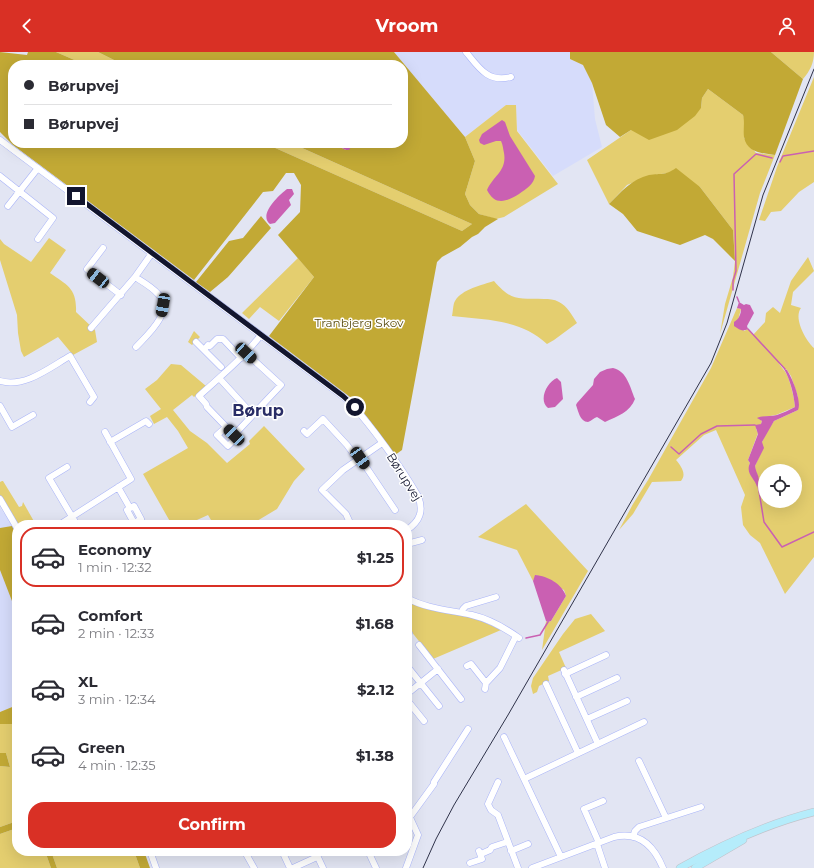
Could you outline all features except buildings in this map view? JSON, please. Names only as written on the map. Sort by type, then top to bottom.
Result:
[{"type":"main road","points":[[680,868],[731,841],[776,824],[814,812]]},
{"type":"main road","points":[[695,868],[734,845],[776,824]]},
{"type":"street","points":[[466,52],[476,64],[495,79],[511,77]]},
{"type":"street","name":"Børupvej","points":[[11,148],[349,401],[360,413],[415,491],[421,503],[422,512],[412,526]]},
{"type":"street","points":[[8,206],[38,168]]},
{"type":"street","points":[[0,176],[53,218],[38,238]]},
{"type":"street","points":[[103,248],[87,269],[121,295]]},
{"type":"street","points":[[91,328],[121,295],[152,253]]},
{"type":"street","points":[[135,277],[158,294],[163,305],[162,315],[156,325],[136,347]]},
{"type":"street","points":[[234,435],[199,396],[220,379],[246,353],[261,335]]},
{"type":"street","points":[[204,350],[208,345],[210,346],[217,339],[223,339],[241,358]]},
{"type":"street","points":[[196,342],[221,367]]},
{"type":"street","points":[[226,427],[217,435],[228,446],[232,442],[234,435],[251,418],[252,414],[282,385],[246,353]]},
{"type":"street","points":[[0,381],[9,383],[22,381],[70,356],[94,397],[90,402]]},
{"type":"street","points":[[220,379],[252,414]]},
{"type":"street","points":[[0,406],[12,426],[33,415]]},
{"type":"street","name":"Børupvej","points":[[304,431],[307,434],[323,419],[359,459],[395,510]]},
{"type":"street","points":[[110,442],[146,421],[149,424]]},
{"type":"street","points":[[66,520],[131,479],[105,432]]},
{"type":"street","name":"Børupvej","points":[[349,520],[346,514],[322,490],[343,470],[382,443]]},
{"type":"street","points":[[67,467],[49,478],[74,520]]},
{"type":"street","points":[[118,487],[130,508]]},
{"type":"street","points":[[0,500],[12,520]]},
{"type":"street","points":[[412,543],[422,540]]},
{"type":"street","points":[[462,613],[466,606],[496,596]]},
{"type":"street","points":[[412,600],[429,607],[485,619],[517,637],[500,668],[485,686],[471,664],[467,666]]},
{"type":"street","points":[[419,645],[461,699]]},
{"type":"street","points":[[598,744],[565,672],[606,655]]},
{"type":"street","points":[[412,690],[438,669]]},
{"type":"street","points":[[412,673],[439,706]]},
{"type":"street","points":[[576,697],[618,678]]},
{"type":"street","points":[[546,684],[578,753]]},
{"type":"street","points":[[586,719],[627,701]]},
{"type":"street","points":[[412,706],[424,721]]},
{"type":"street","points":[[524,779],[644,722]]},
{"type":"street","points":[[412,809],[434,784],[468,729]]},
{"type":"street","points":[[504,737],[561,857]]},
{"type":"street","points":[[639,761],[666,818]]},
{"type":"street","points":[[498,782],[498,790],[488,804],[491,810],[498,816],[518,868]]},
{"type":"street","points":[[603,801],[584,809],[598,843],[605,868]]},
{"type":"street","points":[[633,837],[636,829],[701,807]]},
{"type":"street","points":[[412,822],[418,835],[412,852]]},
{"type":"street","points":[[532,868],[620,836],[633,837],[647,843],[663,868]]},
{"type":"street","points":[[470,863],[482,859],[480,853],[507,842]]},
{"type":"street","points":[[511,850],[528,844]]},
{"type":"street","points":[[152,856],[156,868]]},
{"type":"street","points":[[247,856],[254,868]]},
{"type":"street","points":[[285,856],[291,868],[312,856]]},
{"type":"street","points":[[317,856],[323,868]]},
{"type":"street","points":[[370,856],[376,868]]},
{"type":"street","points":[[406,868],[410,856]]},
{"type":"street","points":[[660,862],[667,868]]},
{"type":"shaded area","points":[[56,52],[98,52],[114,60],[74,60]]},
{"type":"shaded area","points":[[394,52],[570,52],[570,59],[583,65],[592,83],[595,119],[602,147],[553,176],[517,130],[516,105],[506,105],[465,137],[408,69],[408,60],[401,60]]},
{"type":"shaded area","points":[[771,52],[814,52],[811,67],[803,79]]},
{"type":"shaded area","points":[[814,77],[814,182],[799,192],[781,211],[771,212],[765,221],[759,220],[777,167]]},
{"type":"shaded area","points":[[708,89],[743,115],[745,121],[744,138],[756,153],[775,155],[760,193],[720,334],[725,304],[733,277],[735,261],[733,230],[700,187],[668,173],[648,176],[627,185],[609,204],[587,160],[631,130],[701,108],[702,98]]},
{"type":"shaded area","points":[[506,105],[516,105],[517,131],[558,184],[504,217],[496,219],[479,214],[470,205],[465,194],[475,161],[465,137]]},
{"type":"shaded area","points":[[502,120],[505,122],[510,136],[535,176],[531,184],[519,194],[510,199],[501,201],[490,195],[487,190],[504,164],[502,142],[496,141],[484,145],[480,143],[479,140],[482,134]]},
{"type":"shaded area","points":[[275,148],[302,148],[472,224],[462,231]]},
{"type":"shaded area","points":[[342,148],[350,148],[349,150]]},
{"type":"shaded area","points":[[287,189],[292,189],[294,194],[289,200],[291,205],[275,223],[270,224],[266,216],[268,211],[275,200]]},
{"type":"shaded area","points":[[49,238],[66,250],[50,273],[66,284],[73,292],[75,297],[76,312],[95,330],[97,342],[73,355],[58,337],[24,357],[21,351],[18,333],[17,315],[0,260],[0,239],[4,244],[31,262]]},
{"type":"shaded area","points":[[808,257],[814,271],[793,292],[791,305],[801,308],[799,312],[799,323],[807,340],[814,348],[814,557],[785,594],[760,543],[750,535],[743,525],[741,507],[745,495],[716,430],[704,435],[676,460],[683,473],[683,478],[681,481],[652,482],[633,514],[619,530],[711,368],[737,308],[741,309],[738,320],[744,331],[748,329],[753,335],[765,322],[766,313],[773,307],[780,313],[791,281]],"holes":[[[778,362],[791,376],[798,397],[798,410],[774,421],[767,431],[755,466],[757,486],[749,470],[750,463],[748,460],[758,433],[756,429],[762,421],[758,418],[776,415],[795,407],[788,378]]]},
{"type":"shaded area","points":[[298,258],[314,277],[279,321],[260,307],[249,319],[242,313]]},
{"type":"shaded area","points":[[494,281],[506,293],[516,298],[550,299],[557,301],[567,308],[577,323],[547,344],[537,336],[514,325],[490,320],[452,316],[454,302],[462,293]]},
{"type":"shaded area","points":[[739,302],[744,305],[750,305],[754,313],[747,326],[748,329],[743,330],[734,326],[734,322],[741,313],[741,309],[737,308]]},
{"type":"shaded area","points":[[194,331],[200,337],[192,345],[188,342]]},
{"type":"shaded area","points":[[171,364],[181,365],[206,386],[194,397],[192,395],[173,410],[190,431],[207,443],[227,463],[250,444],[249,441],[264,426],[305,469],[294,481],[277,509],[258,520],[211,520],[208,515],[197,520],[169,520],[143,474],[188,448],[178,431],[167,417],[154,424],[150,416],[161,409],[145,389],[157,380]]},
{"type":"shaded area","points":[[613,368],[622,372],[625,376],[635,399],[633,403],[623,413],[605,422],[597,417],[588,422],[583,420],[576,405],[577,403],[593,385],[594,379],[600,372]]},
{"type":"shaded area","points":[[784,369],[787,370],[796,390],[799,401],[798,410],[774,421],[762,442],[764,448],[755,466],[758,475],[757,487],[749,473],[750,463],[748,460],[758,434],[755,425],[761,424],[762,421],[757,418],[777,415],[795,407],[794,397]]},
{"type":"shaded area","points":[[557,378],[561,382],[563,399],[555,407],[548,408],[545,405],[544,400],[545,392],[550,383]]},
{"type":"shaded area","points":[[3,481],[19,507],[22,506],[23,502],[33,520],[15,520],[0,496],[0,482]]},
{"type":"shaded area","points":[[526,504],[588,571],[542,650],[546,621],[551,621],[566,596],[564,590],[536,575],[533,581],[517,550],[478,537]]},
{"type":"shaded area","points":[[0,508],[12,525],[12,707],[0,712]]},
{"type":"shaded area","points":[[535,575],[554,581],[558,584],[566,596],[551,621],[548,622],[546,621],[533,581]]},
{"type":"shaded area","points":[[412,602],[475,618],[501,630],[433,659],[412,632]]},
{"type":"shaded area","points":[[591,614],[605,631],[559,652],[566,668],[548,676],[549,681],[539,686],[537,692],[533,694],[531,686],[533,678],[563,634],[575,619]]},
{"type":"shaded area","points":[[0,724],[12,724],[12,823],[0,827],[0,766],[10,767],[6,753],[0,753]]},
{"type":"shaded area","points":[[12,830],[12,856],[47,856],[51,868],[0,868],[0,834]]},
{"type":"shaded area","points":[[53,856],[136,856],[140,868],[57,868]]},
{"type":"green space","name":"Tranbjerg Skov","points":[[0,52],[27,55],[28,52],[56,52],[74,60],[8,60],[8,140],[0,132]]},
{"type":"green space","name":"Tranbjerg Skov","points":[[98,52],[394,52],[401,60],[114,60]]},
{"type":"green space","points":[[570,52],[771,52],[803,79],[775,155],[765,154],[748,146],[744,137],[743,115],[708,89],[702,98],[701,108],[695,116],[677,130],[649,140],[631,130],[620,137],[606,125],[592,83],[583,65],[570,59]]},
{"type":"green space","name":"Tranbjerg Skov","points":[[408,69],[465,137],[475,161],[465,194],[470,205],[479,214],[498,219],[485,227],[460,247],[442,257],[437,262],[402,450],[395,455],[361,409],[350,397],[269,336],[314,277],[278,235],[300,212],[301,185],[294,173],[286,173],[273,191],[263,192],[194,280],[17,148],[275,148],[462,231],[472,224],[302,148],[342,148],[346,150],[348,148],[408,148]]},
{"type":"green space","points":[[676,168],[700,187],[733,230],[735,261],[713,239],[705,235],[680,245],[637,231],[623,214],[609,204],[627,186],[637,180],[649,175],[666,173]]},
{"type":"green space","points":[[261,216],[271,228],[228,277],[210,292],[196,282],[229,241],[243,238]]},
{"type":"green space","points":[[12,526],[12,601],[0,570],[0,528]]},
{"type":"green space","points":[[12,707],[12,724],[0,724],[0,712]]},
{"type":"green space","points":[[0,753],[6,753],[10,767],[0,766]]},
{"type":"green space","points":[[12,823],[12,830],[0,834],[0,827]]},
{"type":"green space","points":[[47,856],[53,856],[57,868],[51,868]]},
{"type":"green space","points":[[136,856],[146,856],[150,868],[140,868]]},
{"type":"waterway","points":[[780,162],[783,156],[814,151]]},
{"type":"waterway","points":[[733,290],[733,281],[736,271],[734,174],[756,154],[772,158]]},
{"type":"waterway","points":[[737,297],[739,302]]},
{"type":"waterway","points":[[748,329],[785,369]]},
{"type":"waterway","points":[[671,447],[679,454],[701,434],[717,426],[755,425]]},
{"type":"waterway","points":[[762,508],[764,522],[782,547],[814,532]]},
{"type":"waterway","points":[[526,638],[540,635],[548,622]]},
{"type":"tram line","points":[[423,868],[454,805],[508,715],[711,363],[727,323],[763,195],[814,69]]},
{"type":"district","name":"Børup","points":[[258,410]]},
{"type":"route","points":[[76,196],[343,396],[355,407]]}]
